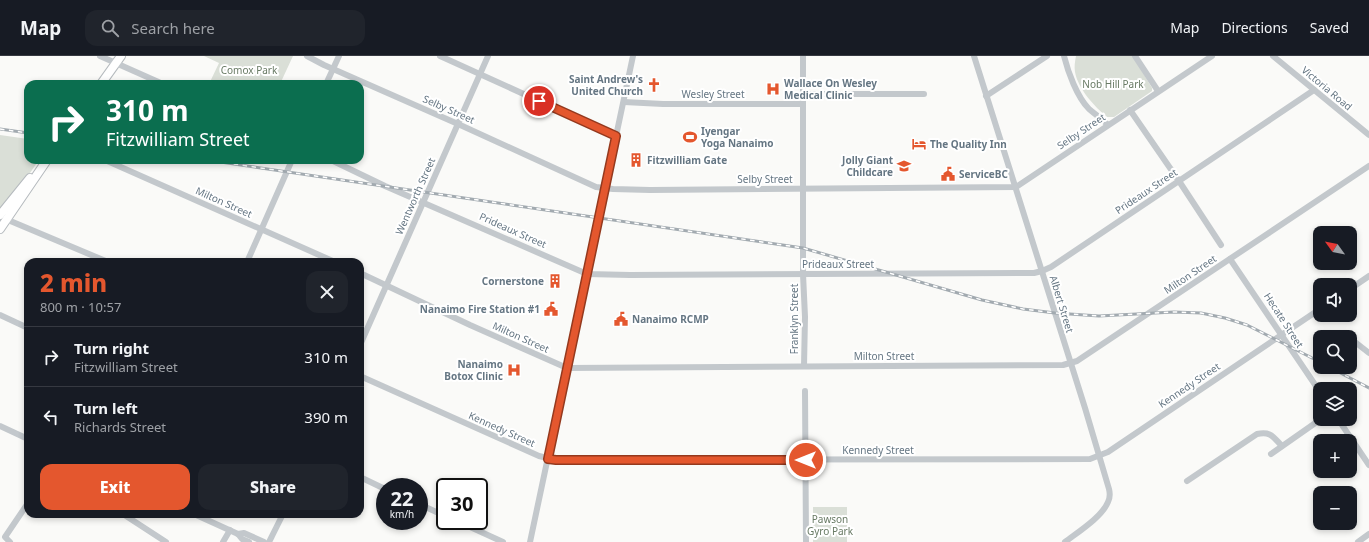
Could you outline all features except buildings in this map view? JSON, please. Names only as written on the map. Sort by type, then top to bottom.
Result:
[{"type":"main road","points":[[103,80],[118,59]]},
{"type":"main road","points":[[0,214],[41,164]]},
{"type":"main road","points":[[0,229],[8,220],[45,164]]},
{"type":"street","points":[[100,56],[118,59],[156,80]]},
{"type":"street","name":"Selby Street","points":[[307,56],[358,80]]},
{"type":"street","points":[[328,80],[338,56]]},
{"type":"street","points":[[440,56],[616,136]]},
{"type":"street","name":"Wentworth Street","points":[[364,336],[488,56]]},
{"type":"street","points":[[530,542],[633,56]]},
{"type":"street","name":"Franklyn Street","points":[[803,56],[804,366]]},
{"type":"street","name":"Albert Street","points":[[974,56],[1109,489],[1108,503],[1098,515],[1065,542]]},
{"type":"street","points":[[986,96],[1047,56]]},
{"type":"street","points":[[1064,56],[1070,78],[1085,104],[1108,126]]},
{"type":"street","points":[[1135,56],[1158,92]]},
{"type":"street","name":"Selby Street","points":[[364,83],[605,189],[657,190],[1016,187],[1212,56]]},
{"type":"street","name":"Victoria Road","points":[[1275,57],[1369,135]]},
{"type":"street","name":"Prideaux Street","points":[[340,164],[423,203],[507,238],[587,274],[1034,273],[1042,272],[1051,267],[1314,90]]},
{"type":"street","points":[[803,94],[924,94]]},
{"type":"street","name":"Wesley Street","points":[[624,102],[647,104],[803,104]]},
{"type":"street","points":[[1130,110],[1221,245]]},
{"type":"street","name":"Milton Street","points":[[114,164],[326,258]]},
{"type":"street","points":[[249,258],[290,164]]},
{"type":"street","name":"Milton Street","points":[[364,275],[470,325],[567,368],[1063,365],[1077,361],[1369,166]]},
{"type":"street","points":[[0,214],[8,220],[98,258]]},
{"type":"street","name":"Hecate Street","points":[[1230,259],[1313,382]]},
{"type":"street","points":[[1357,284],[1369,276]]},
{"type":"street","name":"Kennedy Street","points":[[364,378],[539,456],[556,460],[1090,459],[1099,457],[1108,452],[1313,314]]},
{"type":"street","points":[[0,315],[24,326]]},
{"type":"street","points":[[1357,344],[1369,353]]},
{"type":"street","points":[[805,391],[806,542]]},
{"type":"street","points":[[1271,454],[1313,425]]},
{"type":"street","points":[[0,426],[24,436]]},
{"type":"street","points":[[1343,426],[1369,465]]},
{"type":"street","points":[[1188,480],[1257,434],[1265,432],[1271,434],[1282,446]]},
{"type":"street","points":[[364,479],[376,485]]},
{"type":"street","points":[[10,542],[5,537],[24,509]]},
{"type":"street","points":[[129,518],[166,542]]},
{"type":"street","points":[[203,518],[238,534],[242,539],[249,542]]},
{"type":"street","points":[[269,542],[281,518]]},
{"type":"street","points":[[223,542],[230,530]]},
{"type":"street","points":[[477,530],[503,542]]},
{"type":"street","points":[[238,534],[244,533],[264,542]]},
{"type":"street","points":[[1358,542],[1369,534]]},
{"type":"green space","name":"Comox Park","points":[[204,56],[293,56],[282,80],[211,80],[219,63]]},
{"type":"green space","name":"Nob Hill Park","points":[[1076,56],[1133,56],[1152,88],[1152,91],[1114,117],[1107,117],[1092,103],[1083,91],[1075,70]]},
{"type":"green space","points":[[0,135],[24,138],[24,164],[36,164],[0,216]]},
{"type":"green space","name":"Pawson Gyro Park","points":[[813,507],[847,507],[847,542],[813,542]]},
{"type":"railway","points":[[0,129],[24,132]]},
{"type":"railway","points":[[234,164],[803,248],[982,300],[1023,309],[1099,316],[1174,312],[1201,313],[1225,318],[1247,325],[1313,358]]},
{"type":"railway","points":[[1342,374],[1369,388]]},
{"type":"place","name":"Saint Andrew's United Church","points":[[654,85]]},
{"type":"place","name":"Wallace On Wesley Medical Clinic","points":[[773,89]]},
{"type":"place","name":"Iyengar Yoga Nanaimo","points":[[690,137]]},
{"type":"place","name":"The Quality Inn","points":[[919,144]]},
{"type":"place","name":"Fitzwilliam Gate","points":[[636,160]]},
{"type":"place","name":"Jolly Giant Childcare","points":[[904,166]]},
{"type":"place","name":"ServiceBC","points":[[948,174]]},
{"type":"place","name":"Cornerstone","points":[[555,281]]},
{"type":"place","name":"Nanaimo Fire Station #1","points":[[551,309]]},
{"type":"place","name":"Nanaimo RCMP","points":[[621,319]]},
{"type":"place","name":"Nanaimo Botox Clinic","points":[[514,370]]},
{"type":"route","points":[[539,101],[616,136],[548,459],[806,460]]}]
